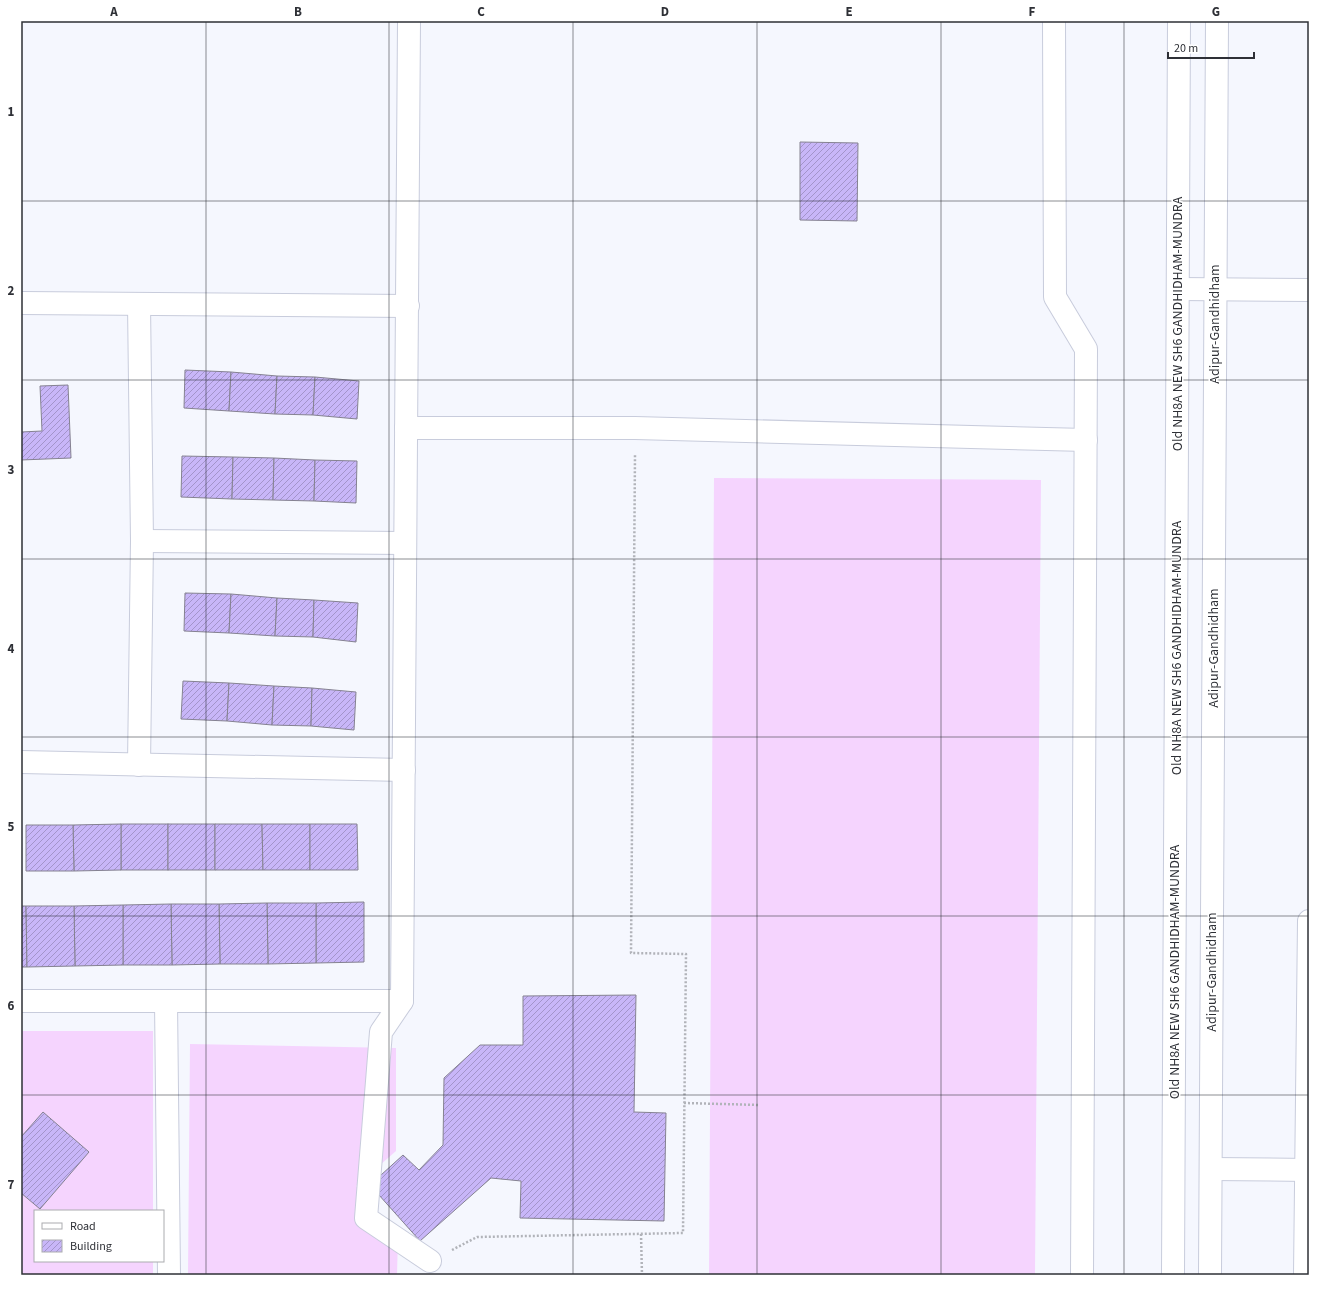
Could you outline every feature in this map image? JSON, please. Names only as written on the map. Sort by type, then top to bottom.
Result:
[{"type":"street","points":[[410,21],[402,1001],[381,1032],[366,1218],[430,1262]]},
{"type":"street","points":[[1054,21],[1055,297],[1086,349],[1082,1275]]},
{"type":"street","name":"Old NH8A NEW SH6 GANDHIDHAM-MUNDRA","points":[[1173,1275],[1179,21]]},
{"type":"street","name":"Adipur-Gandhidham","points":[[1210,1275],[1217,21]]},
{"type":"street","points":[[1178,289],[1309,290]]},
{"type":"street","points":[[21,303],[408,306]]},
{"type":"street","points":[[138,304],[142,541],[139,765]]},
{"type":"street","points":[[406,428],[635,428],[1086,440]]},
{"type":"street","points":[[142,541],[406,544]]},
{"type":"street","points":[[21,762],[404,770]]},
{"type":"street","points":[[1305,1275],[1308,1170],[1309,921]]},
{"type":"street","points":[[21,1001],[402,1001]]},
{"type":"street","points":[[166,1001],[169,1275]]},
{"type":"street","points":[[1211,1169],[1308,1170]]},
{"type":"path","points":[[430,1262],[477,1237],[684,1233],[686,954],[631,953],[635,428]]},
{"type":"path","points":[[684,1103],[760,1105]]},
{"type":"path","points":[[642,1234],[642,1275]]},
{"type":"shaded area","points":[[714,478],[1041,480],[1035,1275],[709,1275]]},
{"type":"shaded area","points":[[21,1031],[153,1031],[153,1210],[34,1210],[34,1262],[153,1262],[153,1275],[21,1275]]},
{"type":"shaded area","points":[[190,1044],[396,1048],[396,1151],[356,1186],[398,1238],[397,1275],[188,1275]]},
{"type":"building","points":[[800,142],[858,143],[857,221],[800,220]]},
{"type":"building","points":[[185,370],[231,372],[229,411],[184,408]]},
{"type":"building","points":[[231,372],[277,376],[275,414],[229,411]]},
{"type":"building","points":[[277,376],[315,377],[313,415],[275,414]]},
{"type":"building","points":[[315,377],[359,381],[357,419],[313,415]]},
{"type":"building","points":[[68,385],[71,458],[21,460],[21,432],[42,431],[40,386]]},
{"type":"building","points":[[182,456],[233,457],[232,499],[181,497]]},
{"type":"building","points":[[233,457],[274,458],[273,500],[232,499]]},
{"type":"building","points":[[274,458],[315,460],[314,501],[273,500]]},
{"type":"building","points":[[315,460],[357,461],[356,503],[314,501]]},
{"type":"building","points":[[185,593],[231,594],[229,633],[184,631]]},
{"type":"building","points":[[231,594],[277,598],[275,636],[229,633]]},
{"type":"building","points":[[277,598],[314,600],[313,637],[275,636]]},
{"type":"building","points":[[314,600],[358,603],[356,642],[313,637]]},
{"type":"building","points":[[183,681],[229,683],[227,721],[181,719]]},
{"type":"building","points":[[229,683],[274,686],[272,725],[227,721]]},
{"type":"building","points":[[274,686],[312,688],[311,726],[272,725]]},
{"type":"building","points":[[312,688],[356,692],[354,730],[311,726]]},
{"type":"building","points":[[121,824],[168,824],[168,870],[121,870]]},
{"type":"building","points":[[121,824],[121,870],[74,871],[73,825]]},
{"type":"building","points":[[168,824],[215,824],[215,870],[168,870]]},
{"type":"building","points":[[215,824],[262,824],[263,870],[215,870]]},
{"type":"building","points":[[262,824],[310,824],[310,870],[263,870]]},
{"type":"building","points":[[310,824],[357,824],[358,870],[310,870]]},
{"type":"building","points":[[26,825],[73,825],[74,871],[26,871]]},
{"type":"building","points":[[364,902],[364,962],[316,963],[316,903]]},
{"type":"building","points":[[267,903],[316,903],[316,963],[268,964]]},
{"type":"building","points":[[267,903],[268,964],[220,964],[219,904]]},
{"type":"building","points":[[171,904],[219,904],[220,964],[172,965]]},
{"type":"building","points":[[171,904],[172,965],[123,965],[123,905]]},
{"type":"building","points":[[123,905],[123,965],[75,966],[74,906]]},
{"type":"building","points":[[21,906],[26,906],[27,967],[21,967]]},
{"type":"building","points":[[26,906],[74,906],[75,966],[27,967]]},
{"type":"building","points":[[636,995],[634,1112],[666,1113],[664,1221],[520,1218],[521,1181],[491,1178],[420,1241],[370,1185],[403,1155],[419,1170],[443,1145],[444,1078],[480,1045],[523,1045],[523,996]]},
{"type":"building","points":[[43,1112],[89,1152],[40,1209],[21,1193],[21,1137]]}]
